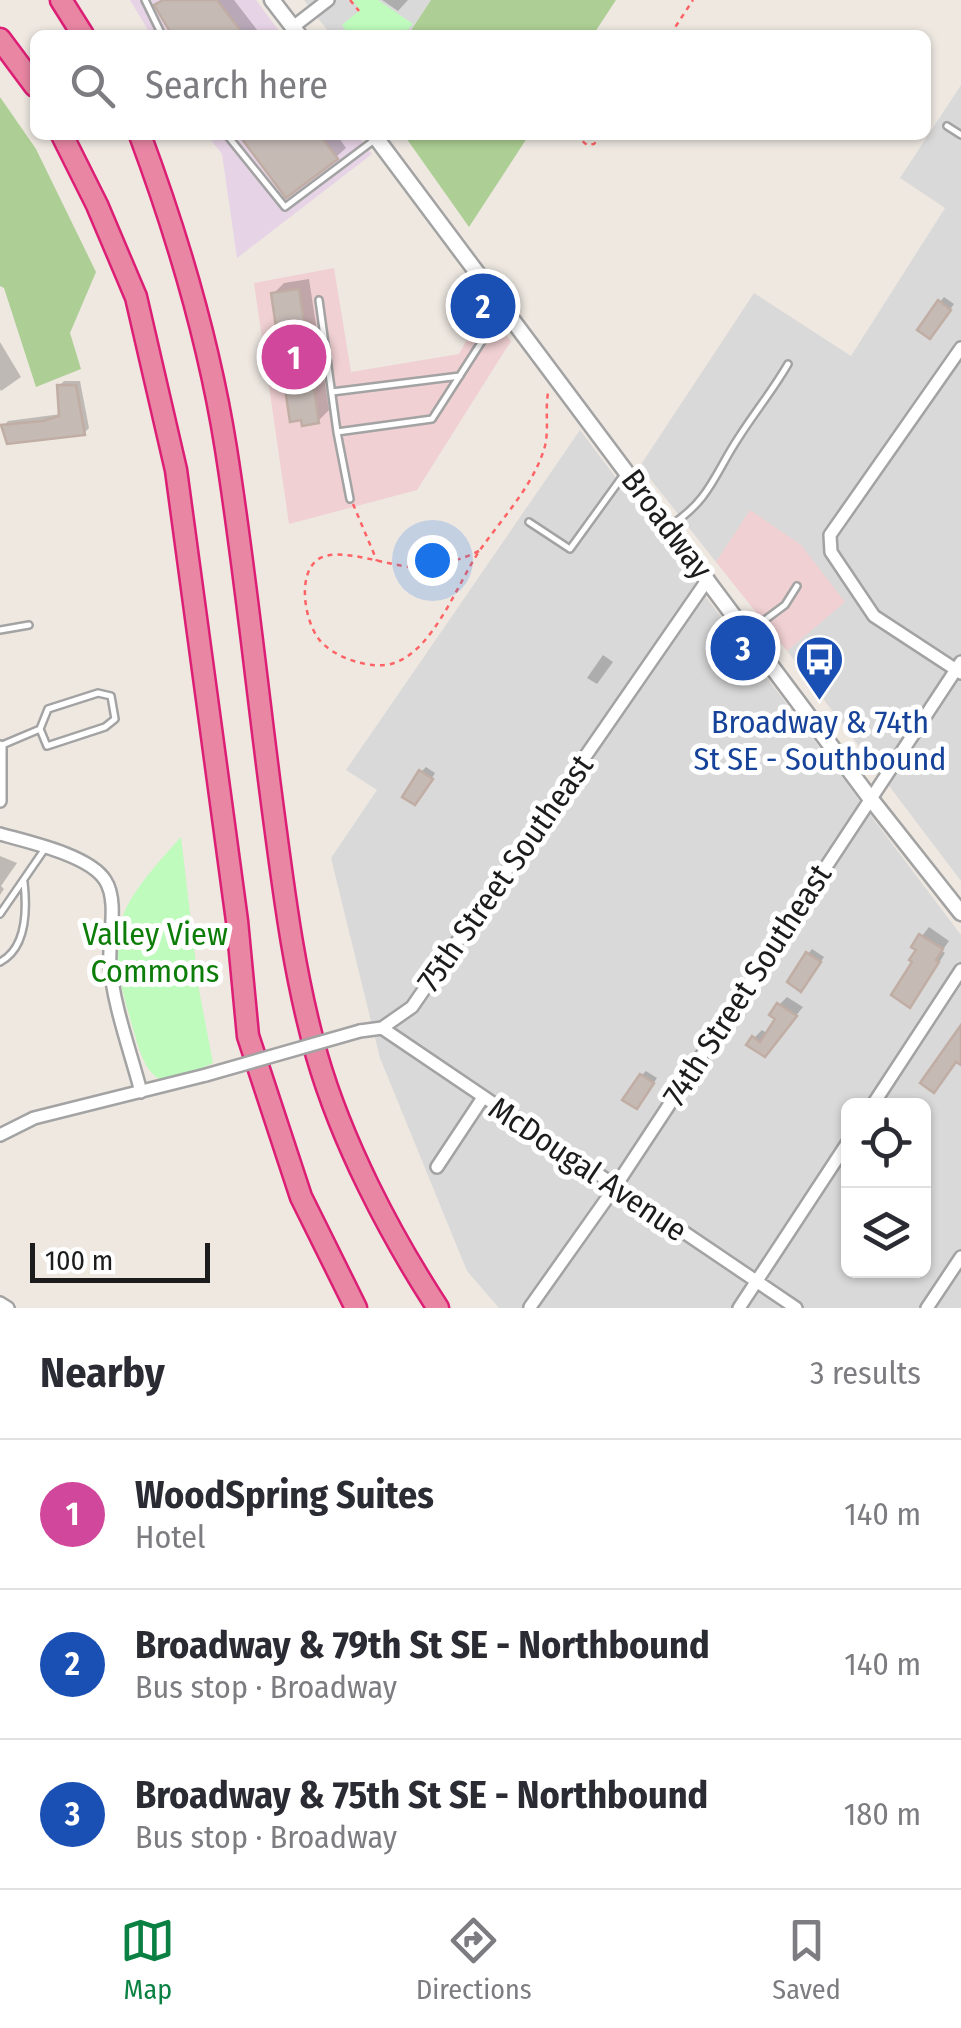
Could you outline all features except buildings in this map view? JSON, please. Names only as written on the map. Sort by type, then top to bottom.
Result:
[{"type":"highway","points":[[61,0],[83,30]]},
{"type":"highway","points":[[72,0],[85,30]]},
{"type":"highway","points":[[0,40],[30,79]]},
{"type":"highway","points":[[64,140],[136,297],[176,470],[237,921],[248,1036],[301,1198],[356,1308]]},
{"type":"highway","points":[[142,140],[192,287],[210,362],[226,450],[291,948],[318,1056],[340,1124],[410,1266],[438,1308]]},
{"type":"street","points":[[272,0],[295,30]]},
{"type":"street","points":[[297,30],[328,0]]},
{"type":"street","name":"Broadway","points":[[378,140],[870,798],[961,912]]},
{"type":"street","points":[[959,668],[874,616],[831,552],[830,535],[961,348]]},
{"type":"street","name":"75th Street Southeast","points":[[382,1028],[412,1008],[708,579]]},
{"type":"street","name":"74th Street Southeast","points":[[530,1307],[615,1186],[959,668]]},
{"type":"street","points":[[0,747],[0,801]]},
{"type":"street","points":[[0,834],[90,866],[106,881],[111,902],[110,968],[141,1092]]},
{"type":"street","points":[[877,1098],[961,970]]},
{"type":"street","points":[[0,1135],[34,1118],[206,1075],[360,1030],[382,1028]]},
{"type":"street","name":"McDougal Avenue","points":[[382,1028],[796,1308]]},
{"type":"street","points":[[436,1167],[482,1098]]},
{"type":"street","points":[[739,1308],[841,1153]]},
{"type":"street","points":[[927,1308],[961,1257]]},
{"type":"street","points":[[0,1302],[8,1308]]},
{"type":"lane","points":[[145,0],[160,30]]},
{"type":"lane","points":[[948,126],[961,136]]},
{"type":"lane","points":[[231,140],[284,207],[370,140]]},
{"type":"lane","points":[[319,300],[350,499]]},
{"type":"lane","points":[[338,432],[432,419],[504,308]]},
{"type":"lane","points":[[668,526],[692,512],[715,482],[735,442],[788,364]]},
{"type":"lane","points":[[332,392],[460,376]]},
{"type":"lane","points":[[529,522],[570,548],[627,471]]},
{"type":"lane","points":[[748,633],[785,605],[797,586]]},
{"type":"lane","points":[[0,630],[29,625]]},
{"type":"lane","points":[[0,747],[40,729],[48,709],[98,693],[110,696],[115,719],[105,727],[47,746],[40,729]]},
{"type":"lane","points":[[0,914],[45,848]]},
{"type":"lane","points":[[0,962],[10,956],[20,938],[28,911],[24,882]]},
{"type":"path","points":[[350,0],[359,11]]},
{"type":"path","points":[[673,30],[693,0]]},
{"type":"path","points":[[479,551],[438,565],[377,563],[332,554],[320,558],[305,580],[306,602],[316,636],[342,656],[382,666],[396,663],[414,651],[507,514],[544,446],[552,372]]},
{"type":"path","points":[[350,499],[360,513],[377,563]]},
{"type":"shaded area","points":[[130,0],[256,0],[278,30],[148,30]]},
{"type":"shaded area","points":[[304,0],[431,0],[411,30],[327,30]]},
{"type":"shaded area","points":[[961,85],[961,881],[787,651],[844,601],[750,511],[716,562],[640,466],[754,293],[851,356],[945,208],[900,178],[925,140],[931,140],[931,131]]},
{"type":"shaded area","points":[[211,140],[361,140],[372,154],[237,258],[222,154]]},
{"type":"shaded area","points":[[334,268],[351,372],[459,354],[484,309],[511,341],[417,490],[289,524],[254,283]]},
{"type":"shaded area","points":[[580,430],[961,935],[961,1308],[499,1308],[467,1271],[380,1058],[331,858],[377,790],[346,770]]},
{"type":"shaded area","points":[[750,510],[801,545],[845,602],[787,651],[716,562]]},
{"type":"green space","points":[[352,0],[378,0],[413,24],[407,30],[346,30],[342,25],[360,10]]},
{"type":"green space","points":[[431,0],[616,0],[596,30],[411,30]]},
{"type":"green space","points":[[0,97],[36,149],[96,272],[70,333],[81,369],[36,387],[4,288],[0,286]]},
{"type":"green space","points":[[408,140],[526,140],[469,227]]},
{"type":"green space","name":"Valley View Commons","points":[[181,837],[199,990],[213,1063],[159,1079],[145,1062],[136,1040],[123,992],[117,942],[129,903]]},
{"type":"place","name":"Broadway & 79th St SE - Northbound","points":[[483,306]]},
{"type":"place","name":"WoodSpring Suites","points":[[294,357]]},
{"type":"place","name":"Broadway & 75th St SE - Northbound","points":[[743,648]]},
{"type":"place","name":"Broadway & 74th St SE - Southbound","points":[[820,702]]}]
